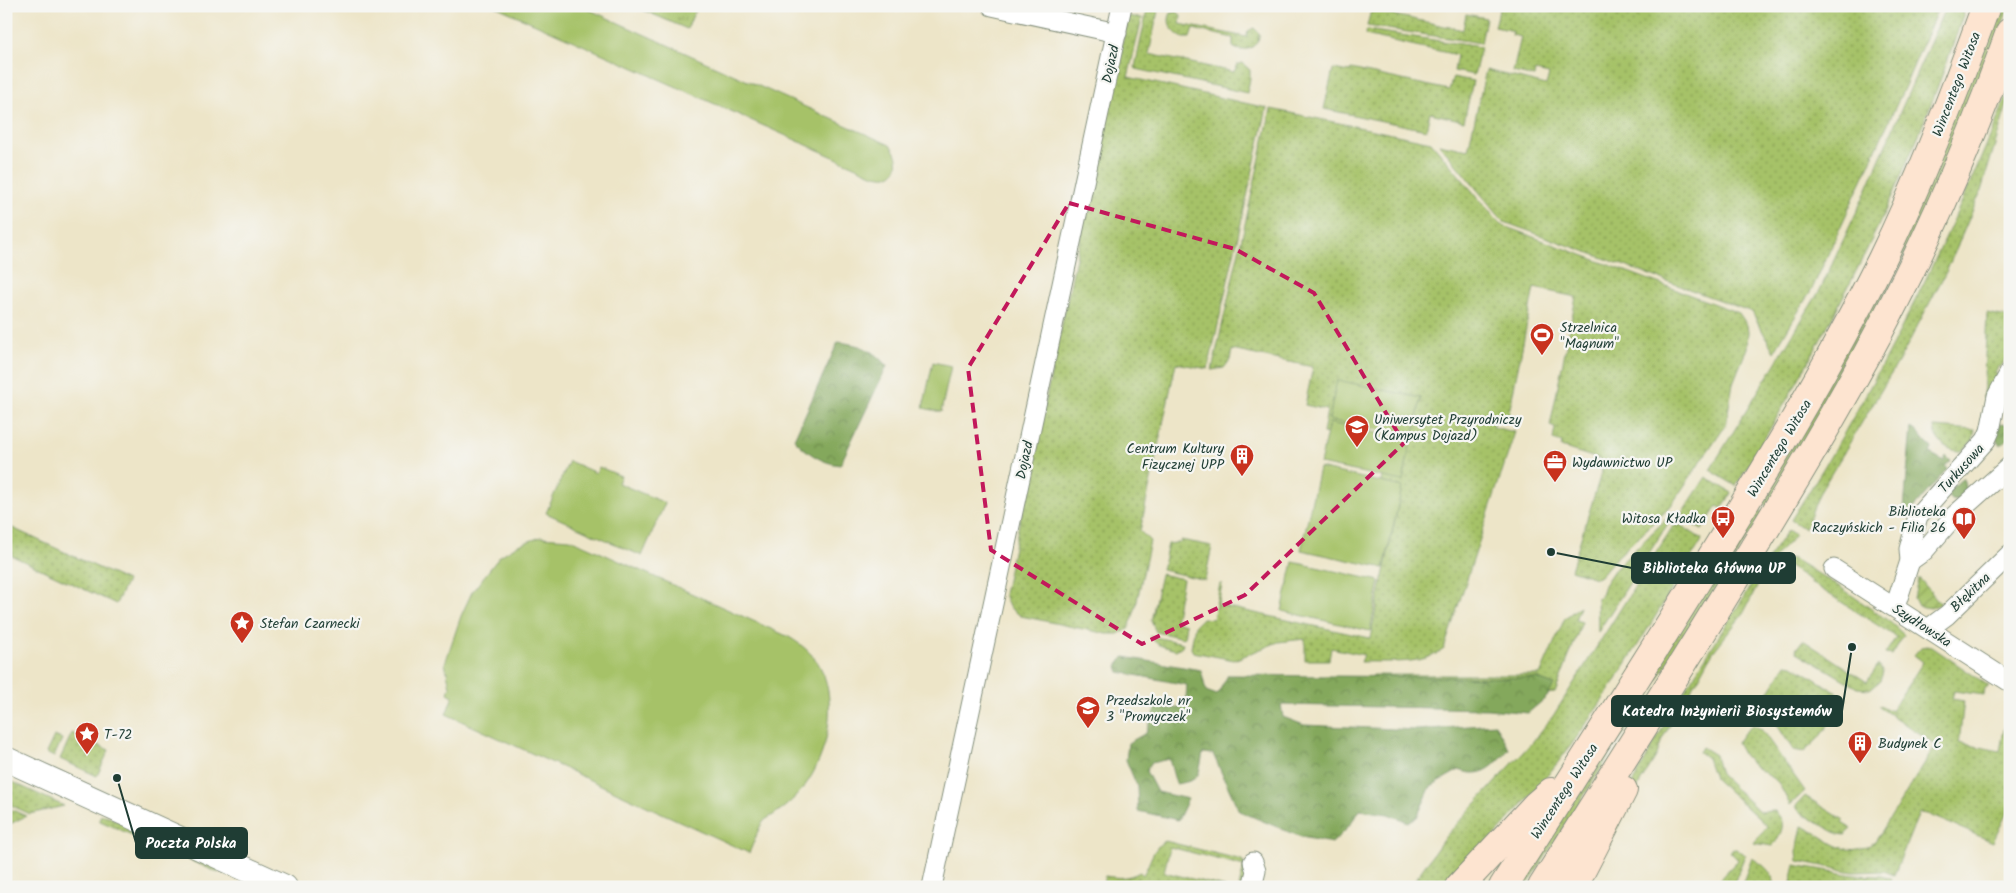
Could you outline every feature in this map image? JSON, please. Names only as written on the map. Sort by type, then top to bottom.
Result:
[{"type":"main road","points":[[1930,151],[1971,6]]},
{"type":"main road","name":"Wincentego Witosa","points":[[1503,887],[1798,416],[1882,259],[1930,151],[1986,6]]},
{"type":"main road","points":[[1542,887],[1694,647],[1834,415],[1896,300],[1933,223],[1976,122],[2010,32]]},
{"type":"main road","points":[[1573,887],[1694,647]]},
{"type":"main road","points":[[1459,887],[1536,805],[1580,766]]},
{"type":"street","name":"Dojazd","points":[[992,6],[1117,33]]},
{"type":"street","name":"Dojazd","points":[[932,887],[1122,6]]},
{"type":"street","name":"Turkusowa","points":[[1895,607],[1910,561],[1909,549],[1918,516],[1986,440],[1990,431],[1997,396],[2010,372]]},
{"type":"street","name":"Turkusowa","points":[[1910,561],[1924,551],[1955,515],[2010,466]]},
{"type":"street","name":"Błękitna","points":[[1928,629],[1947,614],[2010,554]]},
{"type":"street","name":"Szydłowska","points":[[1834,569],[2010,682]]},
{"type":"street","points":[[6,759],[285,887]]},
{"type":"street","points":[[1252,887],[1256,871],[1253,862]]},
{"type":"highlighted area","points":[[1069,203],[1235,249],[1314,293],[1404,443],[1245,595],[1142,644],[991,550],[968,368]]},
{"type":"green space","points":[[495,6],[581,6],[890,145],[897,157],[897,166],[892,174],[887,176],[874,175]]},
{"type":"green space","points":[[645,6],[697,6],[687,29],[643,10]]},
{"type":"green space","points":[[1148,6],[1159,6],[1149,54],[1234,72],[1237,65],[1242,63],[1250,70],[1247,93],[1136,69]]},
{"type":"green space","points":[[1500,6],[1514,6],[1526,9],[1527,6],[1939,6],[1905,86],[1813,287],[1774,352],[1752,312],[1504,222],[1439,144],[1468,150],[1486,70],[1546,85],[1549,74],[1535,71],[1534,77],[1513,72],[1521,37],[1512,35],[1513,31],[1495,27]]},
{"type":"green space","points":[[1946,6],[1966,6],[1920,131],[1894,192],[1835,312],[1736,486],[1710,470],[1820,290],[1862,200]]},
{"type":"green space","points":[[1996,6],[2009,6],[1976,96],[1881,307],[1768,506],[1759,500]]},
{"type":"green space","points":[[1371,10],[1463,30],[1466,14],[1486,18],[1481,43],[1367,26]]},
{"type":"green space","points":[[1177,12],[1181,15],[1180,24],[1246,37],[1248,31],[1254,28],[1259,33],[1259,38],[1250,48],[1242,50],[1233,47],[1233,38],[1193,29],[1190,38],[1183,38],[1176,34],[1169,21],[1171,13]]},
{"type":"green space","points":[[1128,16],[1142,18],[1128,77],[1267,108],[1208,369],[1176,363],[1140,531],[1150,541],[1135,610],[1129,628],[1118,634],[1107,634],[1021,616],[1009,607],[1004,594]]},
{"type":"green space","points":[[1367,30],[1481,47],[1474,75],[1454,71],[1457,55],[1365,35]]},
{"type":"green space","points":[[1333,69],[1350,72],[1351,69],[1449,90],[1453,77],[1473,81],[1464,121],[1430,113],[1426,130],[1324,109]]},
{"type":"green space","points":[[2010,88],[2010,95],[1981,191],[1947,270],[1900,359],[1819,494],[1805,529],[1791,520],[1853,417],[1911,310],[1963,200]]},
{"type":"green space","points":[[1271,109],[1431,142],[1501,225],[1739,313],[1747,325],[1747,348],[1733,383],[1726,424],[1670,507],[1614,560],[1600,576],[1596,578],[1571,570],[1605,461],[1561,447],[1562,443],[1553,440],[1555,428],[1550,426],[1576,297],[1534,288],[1508,418],[1496,416],[1493,427],[1515,432],[1444,649],[1426,658],[1405,662],[1361,662],[1364,655],[1331,648],[1329,660],[1305,660],[1305,639],[1278,642],[1234,660],[1193,652],[1191,648],[1195,625],[1202,618],[1213,619],[1220,584],[1222,584],[1218,605],[1370,638],[1402,487],[1381,482],[1382,476],[1403,480],[1411,440],[1392,436],[1393,433],[1413,437],[1421,398],[1337,381],[1329,419],[1349,424],[1348,427],[1329,423],[1327,434],[1323,433],[1327,410],[1305,405],[1313,367],[1232,350],[1230,360],[1224,368],[1212,370]]},
{"type":"green space","points":[[1987,313],[2007,317],[2006,322],[2010,323],[2010,353],[2001,367],[1999,366],[1995,373],[1998,375],[1986,398],[1983,398]]},
{"type":"green space","points":[[838,342],[866,349],[887,366],[840,465],[826,462],[814,456],[794,439]]},
{"type":"green space","points":[[933,362],[951,366],[941,412],[923,408]]},
{"type":"green space","points":[[1337,380],[1421,398],[1413,437],[1329,420]]},
{"type":"green space","points":[[1329,423],[1411,440],[1403,481],[1320,464]]},
{"type":"green space","points":[[2000,424],[2010,425],[2010,438],[2000,445],[1995,437]]},
{"type":"green space","points":[[1934,427],[1975,430],[1973,440],[1962,451],[1952,450],[1939,441]]},
{"type":"green space","points":[[1911,428],[1932,448],[1930,453],[1944,461],[1946,456],[1951,461],[1945,466],[1947,469],[1910,512],[1904,509]]},
{"type":"green space","points":[[569,461],[596,473],[599,467],[621,476],[618,483],[665,503],[642,556],[546,513]]},
{"type":"green space","points":[[1319,468],[1402,487],[1384,568],[1301,550]]},
{"type":"green space","points":[[1706,477],[1732,493],[1722,508],[1717,506],[1702,530],[1684,519],[1683,512]]},
{"type":"green space","points":[[1963,478],[1967,496],[1959,500],[1950,499],[1947,492]]},
{"type":"green space","points":[[1755,508],[1763,513],[1526,887],[1515,887]]},
{"type":"green space","points":[[1665,520],[1669,522],[1598,632],[1597,598],[1600,597],[1604,585],[1614,570]]},
{"type":"green space","points":[[6,525],[127,581],[116,604],[6,553]]},
{"type":"green space","points":[[1680,525],[1702,539],[1701,542],[1622,670],[1558,763],[1448,887],[1410,887],[1445,837],[1534,740],[1553,716],[1673,526]]},
{"type":"green space","points":[[1788,530],[1795,535],[1770,562],[1743,614],[1713,652],[1699,678],[1693,685],[1662,739],[1657,755],[1640,783],[1609,844],[1621,804],[1673,709]]},
{"type":"green space","points":[[541,537],[570,539],[789,637],[814,657],[823,673],[829,701],[829,717],[824,747],[812,775],[804,787],[784,807],[763,822],[749,853],[446,714],[453,696],[448,693],[450,687],[445,663],[461,616],[472,592],[500,556],[518,545]]},
{"type":"green space","points":[[1181,540],[1212,546],[1205,580],[1162,570],[1168,544],[1181,542]]},
{"type":"green space","points":[[1786,558],[1794,559],[1840,587],[1890,622],[1904,635],[1892,655],[1885,654],[1896,637],[1782,562]]},
{"type":"green space","points":[[1293,562],[1380,581],[1370,631],[1282,611]]},
{"type":"green space","points":[[1161,574],[1183,579],[1175,621],[1186,624],[1184,638],[1156,632],[1151,621]]},
{"type":"green space","points":[[1918,579],[1941,604],[1931,608],[1918,606],[1914,598]]},
{"type":"green space","points":[[1580,606],[1575,620],[1582,622],[1555,693],[1480,700],[1370,683],[1373,675],[1540,675],[1565,618]]},
{"type":"green space","points":[[1150,636],[1183,643],[1176,650],[1158,644]]},
{"type":"green space","points":[[1803,640],[1867,682],[1878,665],[1883,672],[1880,681],[1870,689],[1858,688],[1797,652],[1796,649]]},
{"type":"green space","points":[[1921,647],[1932,647],[1989,686],[1985,688],[1984,695],[1954,691],[1952,699],[1964,701],[1959,743],[2000,751],[2010,710],[2010,806],[1993,842],[1927,814],[1919,813],[1894,875],[1884,871],[1853,872],[1798,861],[1797,851],[1802,826],[1845,849],[1864,848],[1875,842],[1936,745],[1879,707],[1880,705],[1891,711],[1923,662],[1914,655]]},
{"type":"green space","points":[[1124,657],[1201,670],[1206,691],[1217,695],[1228,675],[1536,678],[1554,685],[1547,697],[1528,713],[1488,709],[1281,705],[1283,717],[1304,725],[1417,730],[1495,724],[1509,749],[1487,770],[1475,773],[1459,770],[1431,786],[1417,817],[1408,822],[1388,814],[1360,810],[1345,831],[1332,843],[1301,837],[1239,811],[1213,754],[1203,753],[1197,776],[1184,783],[1176,784],[1169,759],[1151,763],[1146,771],[1157,792],[1188,799],[1178,820],[1138,811],[1137,786],[1126,760],[1128,743],[1146,733],[1155,709],[1181,708],[1186,698],[1187,685],[1119,672],[1117,666]]},
{"type":"green space","points":[[1786,664],[1793,665],[1847,699],[1818,739],[1804,752],[1793,750],[1765,706],[1764,699]]},
{"type":"green space","points":[[1753,725],[1761,729],[1805,791],[1790,805],[1778,782],[1754,766],[1744,756],[1737,743]]},
{"type":"green space","points":[[72,733],[109,750],[97,776],[60,759]]},
{"type":"green space","points":[[54,736],[62,739],[54,757],[46,753]]},
{"type":"green space","points":[[1702,747],[1715,755],[1720,774],[1760,812],[1775,811],[1780,818],[1782,821],[1781,832],[1772,846],[1754,843],[1767,826],[1714,778],[1707,758],[1699,752]]},
{"type":"green space","points":[[6,779],[64,806],[30,814],[6,803]]},
{"type":"green space","points":[[1805,796],[1844,820],[1842,823],[1852,829],[1845,835],[1838,834],[1802,814],[1795,807]]},
{"type":"green space","points":[[6,807],[26,816],[6,826]]},
{"type":"green space","points":[[105,815],[219,866],[219,873],[100,821],[100,816]]},
{"type":"green space","points":[[1165,841],[1242,860],[1248,870],[1245,887],[1239,887],[1244,866],[1170,847],[1164,872],[1225,887],[1102,887],[1105,876],[1131,876],[1140,872],[1143,875],[1154,851]]},
{"type":"green space","points":[[1732,849],[1736,849],[1745,855],[1734,883],[1712,887],[1738,860],[1730,852]]},
{"type":"green space","points":[[1752,858],[1768,869],[1774,887],[1741,887]]},
{"type":"green space","points":[[1795,865],[1853,875],[1882,876],[1892,879],[1889,887],[1790,887]]},
{"type":"place","name":"Strzelnica \"Magnum\"","points":[[1542,356]]},
{"type":"place","name":"Uniwersytet Przyrodniczy (Kampus Dojazd)","points":[[1357,448]]},
{"type":"place","name":"Centrum Kultury Fizycznej UPP","points":[[1242,477]]},
{"type":"place","name":"Wydawnictwo UP","points":[[1555,483]]},
{"type":"place","name":"Witosa Kładka","points":[[1723,539]]},
{"type":"place","name":"Biblioteka Raczyńskich - Filia 26","points":[[1964,540]]},
{"type":"place","name":"Biblioteka Główna UP","points":[[1551,552]]},
{"type":"place","name":"Stefan Czarnecki","points":[[242,644]]},
{"type":"place","name":"Katedra Inżynierii Biosystemów","points":[[1852,647]]},
{"type":"place","name":"Przedszkole nr 3 \"Promyczek\"","points":[[1088,729]]},
{"type":"place","name":"T-72","points":[[87,755]]},
{"type":"place","name":"Budynek C","points":[[1860,764]]},
{"type":"place","name":"Poczta Polska","points":[[117,778]]}]
